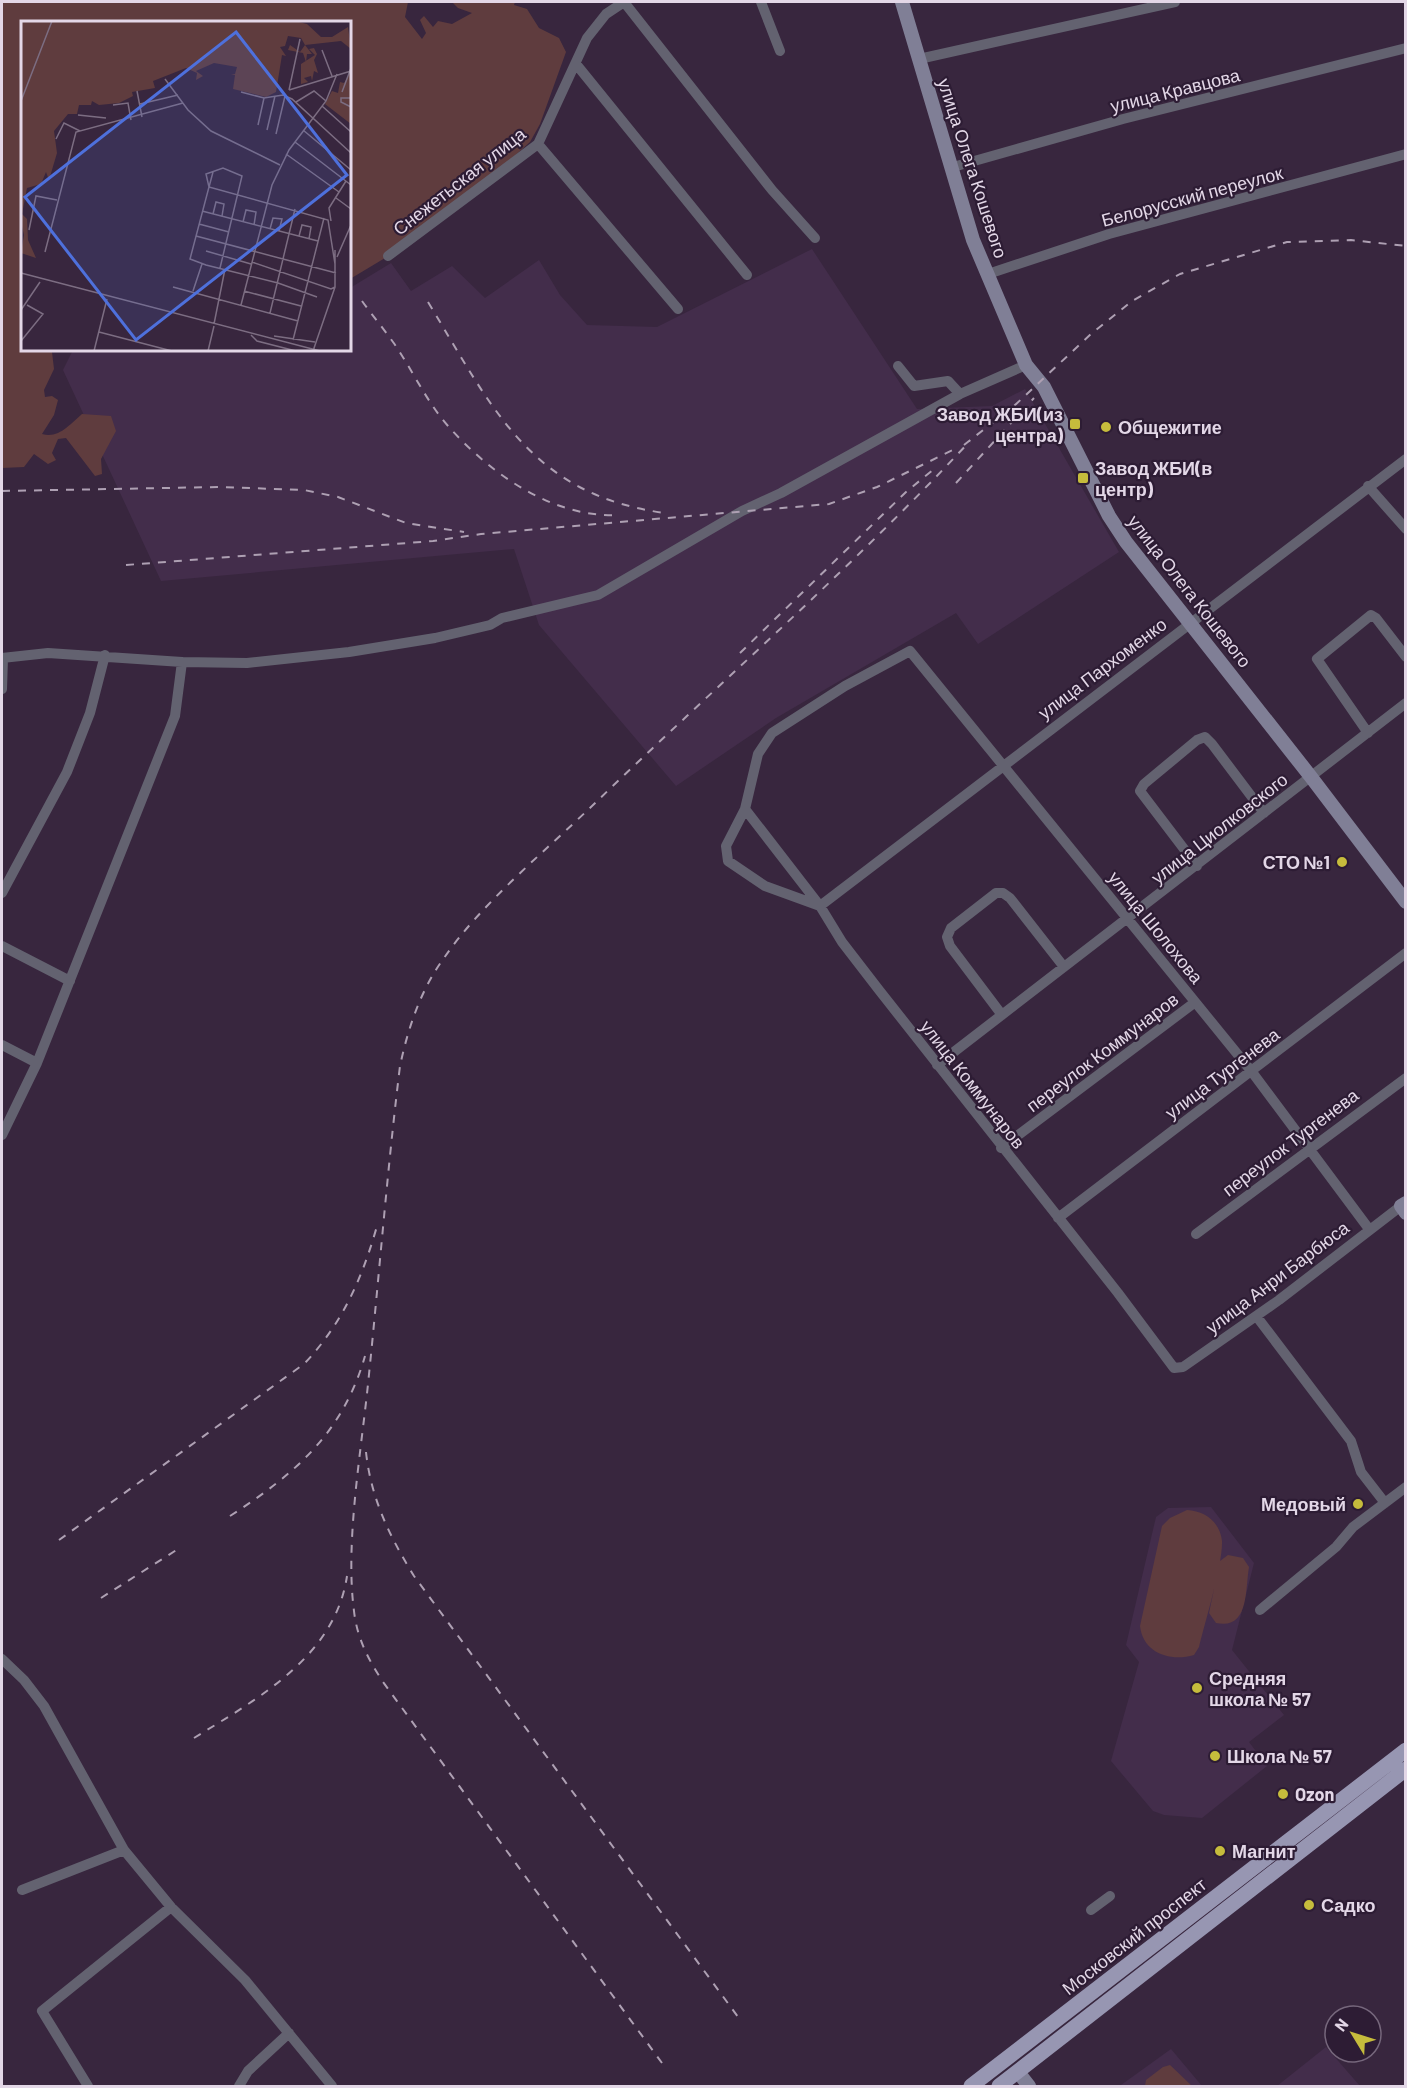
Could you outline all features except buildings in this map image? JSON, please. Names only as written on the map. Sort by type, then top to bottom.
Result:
[{"type":"main road","name":"Московский проспект","points":[[971,2086],[1406,1750]]},
{"type":"main road","name":"Московский проспект","points":[[999,2086],[1406,1769]]},
{"type":"main road","points":[[1122,1970],[1131,1983]]},
{"type":"street","points":[[624,2],[765,181],[815,238]]},
{"type":"street","name":"Снежетьская улица","points":[[388,256],[538,144],[587,38],[606,14],[624,2]]},
{"type":"street","points":[[761,2],[780,51]]},
{"type":"street","name":"улица Олега Кошевого","points":[[902,2],[953,166],[962,206],[988,274],[1026,365],[1044,387],[1109,516],[1126,542],[1191,622],[1406,903]]},
{"type":"street","points":[[919,59],[1175,2]]},
{"type":"street","name":"улица Кравцова","points":[[953,166],[1123,119],[1406,48]]},
{"type":"street","points":[[576,64],[747,275]]},
{"type":"street","points":[[538,144],[678,309]]},
{"type":"street","name":"Белорусский переулок","points":[[988,274],[1109,234],[1406,154]]},
{"type":"street","points":[[2,689],[2,658],[48,653],[105,655],[182,662],[247,663],[424,640],[490,625],[502,618],[598,595],[742,511],[781,493],[960,394],[1026,365]]},
{"type":"street","points":[[898,366],[914,386],[948,381],[960,394]]},
{"type":"street","name":"улица Пархоменко","points":[[820,906],[1002,764],[1406,459]]},
{"type":"street","points":[[1368,486],[1406,529]]},
{"type":"street","points":[[1368,733],[1317,659],[1371,615],[1376,618],[1406,657]]},
{"type":"street","name":"улица Шолохова","points":[[746,809],[758,754],[772,733],[845,686],[910,651],[1252,1072],[1369,1229]]},
{"type":"street","points":[[2,892],[67,772],[90,713],[105,655]]},
{"type":"street","points":[[2,1135],[37,1063],[176,716],[182,662]]},
{"type":"street","name":"улица Циолковского","points":[[937,1065],[1406,703]]},
{"type":"street","points":[[1197,866],[1140,791],[1144,784],[1197,740],[1205,737],[1212,744],[1264,813]]},
{"type":"street","points":[[746,809],[726,846],[728,861],[765,886],[820,906]]},
{"type":"street","name":"улица Коммунаров","points":[[746,809],[820,906],[842,942],[1168,1361]]},
{"type":"street","points":[[1002,1015],[950,946],[947,937],[951,928],[996,893],[1003,893],[1010,898],[1064,967]]},
{"type":"street","points":[[2,946],[70,981]]},
{"type":"street","name":"улица Тургенева","points":[[1059,1218],[1406,953]]},
{"type":"street","name":"переулок Коммунаров","points":[[1001,1148],[1194,1003]]},
{"type":"street","points":[[2,1045],[37,1063]]},
{"type":"street","name":"переулок Тургенева","points":[[1196,1234],[1406,1078]]},
{"type":"street","name":"улица Анри Барбюса","points":[[1168,1361],[1174,1368],[1183,1367],[1257,1317],[1369,1229],[1404,1207]]},
{"type":"street","points":[[1257,1317],[1351,1441],[1361,1472],[1385,1503]]},
{"type":"street","points":[[1260,1610],[1336,1547],[1353,1527],[1406,1487]]},
{"type":"street","points":[[2,1659],[24,1680],[44,1707],[124,1850],[171,1907],[245,1980],[332,2086]]},
{"type":"street","points":[[22,1890],[124,1850]]},
{"type":"street","points":[[1091,1910],[1110,1896]]},
{"type":"street","points":[[88,2086],[42,2011],[171,1907]]},
{"type":"street","points":[[239,2086],[248,2071],[289,2033]]},
{"type":"street","points":[[1018,2072],[1029,2086]]},
{"type":"shaded area","points":[[2,2],[408,2],[405,17],[422,39],[426,33],[420,20],[424,16],[433,27],[438,21],[452,24],[472,13],[458,8],[452,2],[515,2],[514,5],[527,9],[539,28],[559,38],[566,52],[540,124],[530,142],[450,214],[405,246],[351,278],[351,21],[21,21],[21,351],[54,351],[52,352],[54,369],[44,390],[45,397],[52,396],[58,400],[54,415],[42,434],[59,433],[82,414],[111,416],[116,431],[101,459],[102,474],[95,476],[66,438],[58,439],[52,453],[56,460],[48,464],[34,454],[24,467],[2,468]]},
{"type":"shaded area","points":[[812,249],[917,409],[992,406],[1025,389],[1119,552],[978,644],[956,613],[776,718],[676,786],[539,625],[514,549],[161,581],[63,370],[72,351],[351,351],[351,287],[391,263],[411,291],[452,266],[485,298],[539,260],[560,295],[587,325],[657,327]]},
{"type":"shaded area","name":"Средняя школа № 57","points":[[1211,1507],[1254,1563],[1232,1650],[1284,1715],[1249,1742],[1267,1766],[1202,1818],[1164,1815],[1153,1811],[1111,1761],[1139,1662],[1126,1645],[1156,1517],[1168,1508]]},
{"type":"shaded area","points":[[1187,1510],[1205,1515],[1215,1523],[1221,1534],[1222,1551],[1199,1647],[1194,1655],[1176,1657],[1167,1656],[1152,1649],[1146,1643],[1140,1626],[1162,1526],[1170,1518]]},
{"type":"shaded area","points":[[1228,1555],[1243,1558],[1249,1567],[1246,1597],[1240,1615],[1235,1621],[1227,1624],[1216,1623],[1209,1613],[1220,1561]]},
{"type":"shaded area","points":[[1171,2049],[1202,2086],[1121,2085]]},
{"type":"shaded area","points":[[1323,2049],[1323,2064],[1341,2064],[1360,2086],[1277,2086]]},
{"type":"shaded area","points":[[1170,2065],[1192,2086],[1145,2086],[1146,2080],[1163,2067]]},
{"type":"railway","points":[[964,445],[1014,406],[1091,334],[1132,301],[1180,274],[1287,242],[1351,240],[1406,246]]},
{"type":"railway","points":[[362,301],[393,342],[440,416],[483,461],[524,490],[547,501],[594,514],[619,515]]},
{"type":"railway","points":[[428,302],[473,377],[496,410],[520,440],[548,466],[580,487],[619,503],[665,513]]},
{"type":"railway","points":[[956,483],[1034,398]]},
{"type":"railway","points":[[662,2063],[383,1682],[368,1657],[358,1630],[352,1585],[353,1527],[400,1066],[411,1023],[436,970],[459,938],[494,898],[831,581],[970,441]]},
{"type":"railway","points":[[126,565],[433,541],[481,534],[829,504],[877,487],[959,447]]},
{"type":"railway","points":[[740,653],[906,492],[934,469]]},
{"type":"railway","points":[[2,491],[220,487],[304,490],[338,497],[406,523],[464,532]]},
{"type":"railway","points":[[59,1540],[304,1364],[329,1333],[349,1300],[365,1264],[377,1226]]},
{"type":"railway","points":[[230,1516],[275,1484],[314,1449],[344,1408],[365,1356]]},
{"type":"railway","points":[[366,1452],[377,1502],[397,1547],[414,1576],[741,2021]]},
{"type":"railway","points":[[101,1598],[178,1549]]},
{"type":"railway","points":[[194,1738],[267,1691],[310,1653],[327,1630],[340,1605],[347,1576]]},
{"type":"place","name":"Завод ЖБИ(из центра)","points":[[1075,424]]},
{"type":"place","name":"Общежитие","points":[[1106,427]]},
{"type":"place","name":"Завод ЖБИ(в центр)","points":[[1083,478]]},
{"type":"place","name":"СТО №1","points":[[1342,862]]},
{"type":"place","name":"Медовый","points":[[1358,1504]]},
{"type":"place","name":"Средняя школа № 57","points":[[1197,1688]]},
{"type":"place","name":"Школа № 57","points":[[1215,1756]]},
{"type":"place","name":"Ozon","points":[[1283,1794]]},
{"type":"place","name":"Магнит","points":[[1220,1851]]},
{"type":"place","name":"Садко","points":[[1309,1905]]}]
